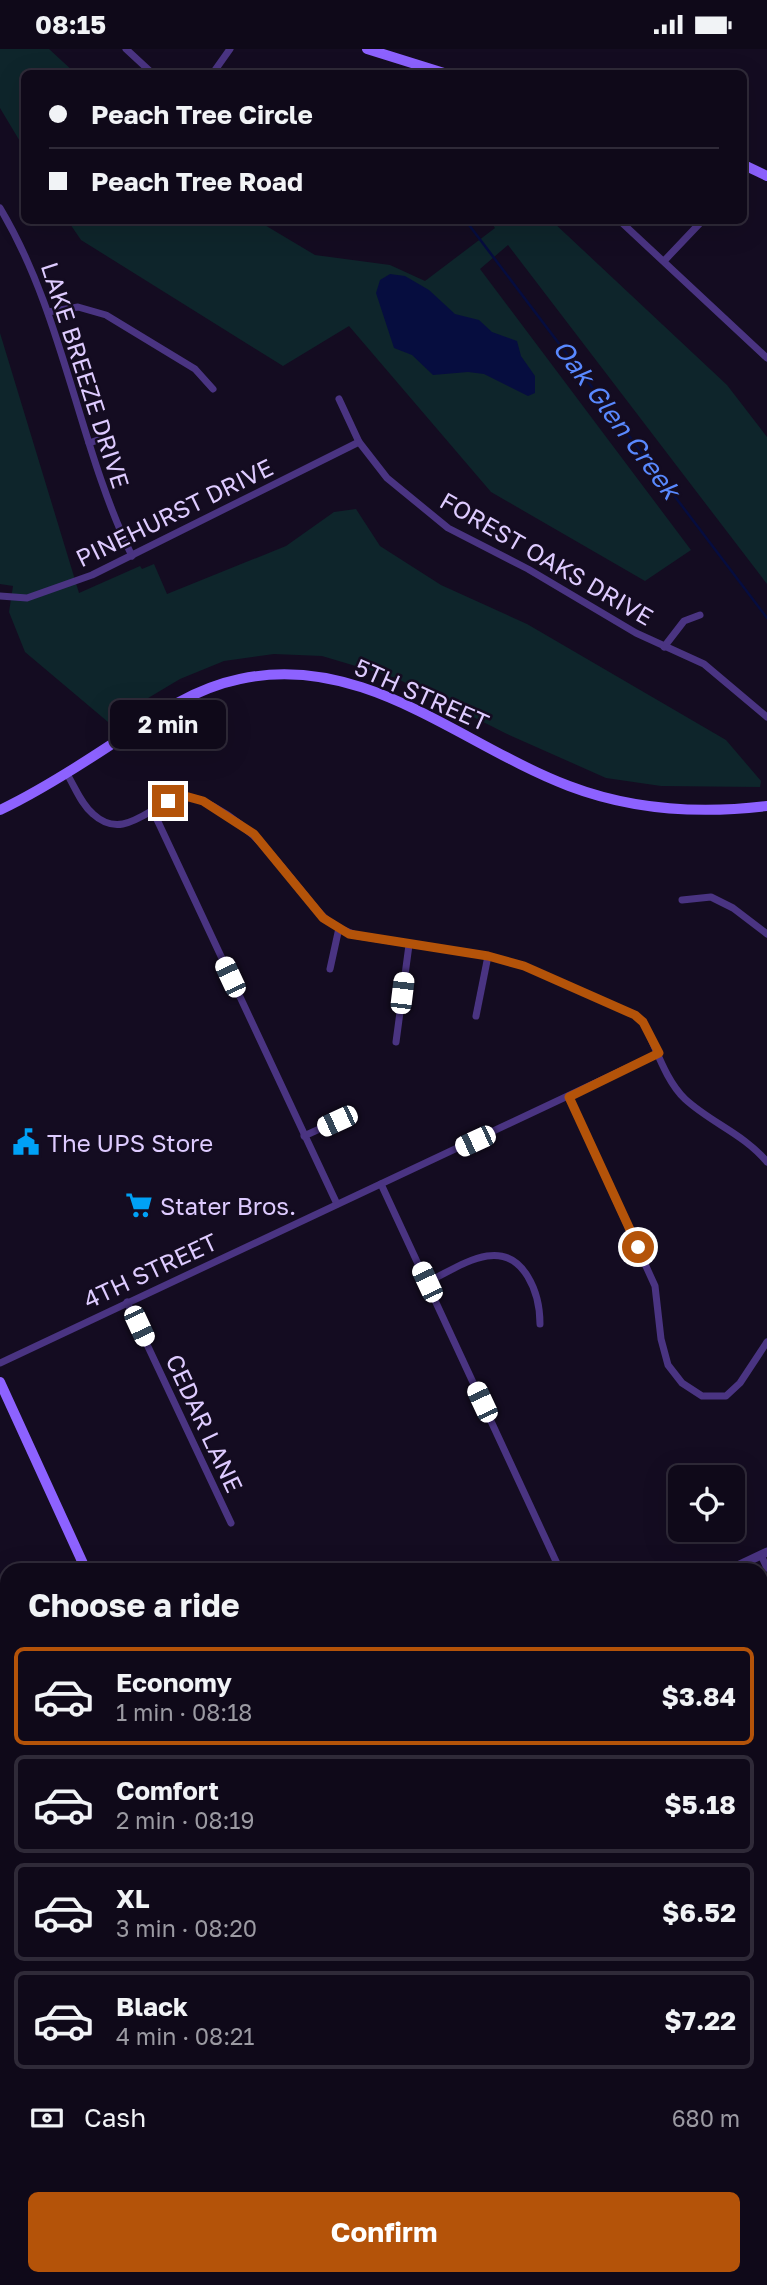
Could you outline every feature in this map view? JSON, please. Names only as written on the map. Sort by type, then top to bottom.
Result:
[{"type":"main road","points":[[367,49],[434,70]]},
{"type":"main road","points":[[747,166],[767,176]]},
{"type":"main road","name":"5TH STREET","points":[[0,810],[67,773],[156,716],[205,690],[239,679],[289,673],[341,680],[377,691],[569,786],[662,809],[701,811],[767,806]]},
{"type":"main road","points":[[0,1382],[83,1563]]},
{"type":"street","points":[[126,49],[149,70]]},
{"type":"street","points":[[215,70],[230,49]]},
{"type":"street","name":"LAKE BREEZE DRIVE","points":[[0,208],[31,266],[112,515],[132,557]]},
{"type":"street","points":[[623,224],[767,358]]},
{"type":"street","points":[[664,261],[699,224]]},
{"type":"street","points":[[48,312],[78,307],[106,315],[195,369],[213,389]]},
{"type":"street","points":[[760,350],[767,342]]},
{"type":"street","name":"FOREST OAKS DRIVE","points":[[339,399],[359,442],[387,478],[448,528],[528,569],[664,647],[705,664],[767,717]]},
{"type":"street","points":[[89,443],[107,436]]},
{"type":"street","name":"PINEHURST DRIVE","points":[[0,596],[27,598],[60,588],[132,557],[359,442]]},
{"type":"street","points":[[664,647],[684,621],[700,615]]},
{"type":"street","points":[[67,773],[86,806],[101,820],[126,824],[176,798],[185,796],[203,801],[254,834],[323,918],[339,928],[358,936],[488,956],[524,966],[635,1015],[643,1022],[673,1084],[683,1097],[743,1138],[767,1162]]},
{"type":"street","points":[[153,811],[337,1204]]},
{"type":"street","points":[[682,900],[711,897],[733,908],[767,934]]},
{"type":"street","points":[[330,969],[339,928]]},
{"type":"street","points":[[396,1042],[409,945]]},
{"type":"street","points":[[476,1016],[488,956]]},
{"type":"street","name":"4TH STREET","points":[[0,1363],[659,1053]]},
{"type":"street","points":[[569,1097],[655,1286],[661,1339],[673,1373],[682,1383],[702,1396],[726,1397],[740,1383],[767,1342]]},
{"type":"street","points":[[304,1136],[337,1121]]},
{"type":"street","points":[[381,1184],[557,1563]]},
{"type":"street","points":[[427,1282],[484,1256],[509,1258],[521,1268],[533,1287],[540,1306],[540,1324]]},
{"type":"street","name":"CEDAR LANE","points":[[127,1301],[231,1523]]},
{"type":"street","points":[[743,1563],[764,1553]]},
{"type":"green space","points":[[0,49],[49,49],[72,70],[21,70],[21,143],[0,108]]},
{"type":"green space","points":[[70,224],[263,224],[315,255],[390,265],[425,281],[495,228],[492,224],[555,224],[727,385],[767,437],[767,584],[508,245],[480,269],[691,550],[645,581],[491,492],[349,326],[283,366],[81,240]]},
{"type":"green space","points":[[0,333],[79,593],[140,566],[142,569],[154,564],[167,594],[286,546],[334,512],[356,509],[380,546],[441,585],[527,624],[726,740],[761,781],[760,787],[661,786],[606,778],[507,734],[396,678],[322,656],[274,654],[224,661],[180,679],[108,722],[25,652],[9,612],[13,586],[0,584]]},
{"type":"shaded area","points":[[390,274],[405,276],[429,290],[455,314],[479,320],[492,332],[517,341],[521,356],[535,376],[535,393],[528,396],[484,374],[468,372],[433,375],[412,355],[394,348],[376,293],[380,280]]},
{"type":"waterway","name":"Oak Glen Creek","points":[[468,224],[767,618]]},
{"type":"place","name":"The UPS Store","points":[[26,1142]]},
{"type":"place","name":"Stater Bros.","points":[[139,1205]]},
{"type":"route","points":[[168,801],[185,796],[193,797],[254,834],[323,918],[349,934],[488,956],[524,966],[621,1008],[643,1022],[659,1053],[569,1097],[638,1247]]}]
